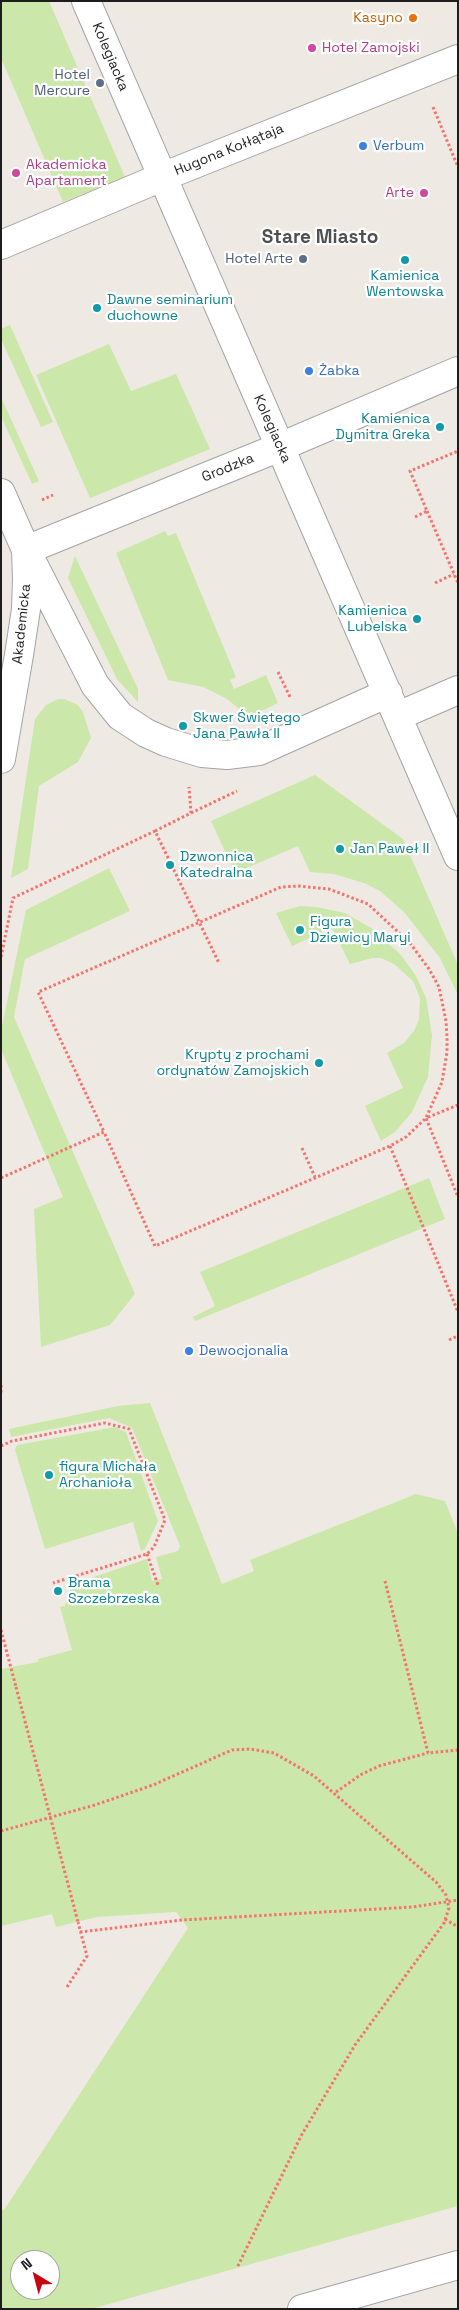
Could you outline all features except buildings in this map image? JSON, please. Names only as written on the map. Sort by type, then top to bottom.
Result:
[{"type":"street","name":"Kolegiacka","points":[[86,1],[458,856]]},
{"type":"street","name":"Hugona Kołłątaja","points":[[1,245],[162,177],[458,58]]},
{"type":"street","name":"Grodzka","points":[[26,550],[280,447],[458,371]]},
{"type":"street","name":"Akademicka","points":[[1,493],[26,550],[26,609],[1,759]]},
{"type":"street","points":[[26,550],[95,685],[120,716],[146,733],[166,742],[202,753],[227,755],[258,751],[393,704],[458,690]]},
{"type":"street","points":[[302,2309],[458,2265]]},
{"type":"path","points":[[430,100],[458,167]]},
{"type":"path","points":[[458,451],[410,470],[458,582]]},
{"type":"path","points":[[415,516],[427,511]]},
{"type":"path","points":[[435,583],[454,574]]},
{"type":"path","points":[[278,672],[293,703]]},
{"type":"path","points":[[1,957],[13,898],[155,831],[219,964]]},
{"type":"path","points":[[458,1105],[426,1118],[406,1137],[390,1146],[155,1246],[38,992],[281,887],[315,887],[344,893],[368,904],[398,929],[420,956],[439,987],[443,1003],[448,1052],[442,1082],[426,1118],[458,1197]]},
{"type":"path","points":[[1,1178],[104,1132]]},
{"type":"path","points":[[390,1146],[458,1312]]},
{"type":"path","points":[[302,1148],[315,1177]]},
{"type":"path","points":[[449,1340],[458,1336]]},
{"type":"path","points":[[1,1385],[1,1393]]},
{"type":"path","points":[[1,1446],[12,1441],[104,1423],[128,1429],[165,1520],[154,1547],[147,1554],[53,1583]]},
{"type":"path","points":[[147,1554],[158,1585]]},
{"type":"path","points":[[385,1580],[428,1753]]},
{"type":"path","points":[[1,1630],[87,1956],[67,1987]]},
{"type":"path","points":[[1,1831],[128,1794],[181,1774],[232,1750],[250,1749],[274,1753],[314,1776],[336,1792],[369,1825],[436,1882],[449,1902],[445,1919],[355,2045],[302,2136],[237,2268]]},
{"type":"path","points":[[336,1792],[362,1774],[378,1766],[428,1753],[458,1750]]},
{"type":"path","points":[[80,1932],[182,1920],[413,1907],[458,1900]]},
{"type":"path","points":[[445,1919],[458,1928]]},
{"type":"green space","points":[[1,1],[49,1],[125,177],[63,202],[1,58]]},
{"type":"green space","points":[[10,325],[53,422],[41,427],[1,339],[1,329]]},
{"type":"green space","points":[[109,344],[131,391],[176,374],[210,449],[90,498],[36,375]]},
{"type":"green space","points":[[1,397],[39,481],[32,484],[1,416]]},
{"type":"green space","points":[[165,531],[168,536],[176,533],[236,677],[230,680],[234,689],[266,675],[278,703],[249,717],[227,699],[203,687],[168,680],[116,553]]},
{"type":"green space","points":[[75,556],[138,689],[138,702],[117,679],[68,578]]},
{"type":"green space","points":[[58,699],[64,699],[78,705],[83,712],[91,738],[78,762],[39,786],[28,869],[11,878],[35,719],[46,705]]},
{"type":"green space","points":[[315,775],[403,839],[458,965],[458,995],[440,958],[404,912],[380,891],[364,883],[334,874],[310,872],[298,846],[235,873],[211,821]]},
{"type":"green space","points":[[109,868],[130,911],[25,959],[14,1017],[135,1294],[110,1325],[41,1347],[34,1209],[63,1197],[1,1049],[1,1031],[26,910]]},
{"type":"green space","points":[[300,906],[345,913],[373,929],[401,955],[416,976],[426,998],[432,1035],[428,1077],[412,1112],[395,1132],[381,1141],[365,1106],[403,1088],[387,1053],[404,1043],[414,1031],[419,1019],[420,998],[413,981],[394,964],[381,958],[372,958],[350,964],[332,928],[292,946],[276,913]]},
{"type":"green space","points":[[429,1178],[445,1219],[195,1321],[193,1317],[215,1306],[200,1272]]},
{"type":"green space","points":[[150,1403],[222,1584],[254,1571],[250,1560],[416,1494],[445,1501],[458,1534],[458,2206],[91,2309],[1,2309],[1,2209],[4,2210],[188,1928],[176,1912],[97,1917],[56,1927],[52,1914],[1,1926],[1,1669],[38,1662],[38,1659],[72,1650],[60,1607],[65,1606],[73,1584],[147,1559],[152,1581],[162,1579],[156,1557],[178,1551],[180,1546],[132,1428],[109,1418],[11,1437],[9,1429],[118,1406]]},
{"type":"green space","points":[[115,1427],[126,1432],[158,1521],[145,1549],[141,1551],[133,1522],[45,1549],[15,1450],[17,1445]]},
{"type":"place","name":"Kasyno","points":[[413,18]]},
{"type":"place","name":"Hotel Zamojski","points":[[312,48]]},
{"type":"place","name":"Hotel Mercure","points":[[100,83]]},
{"type":"place","name":"Verbum","points":[[363,146]]},
{"type":"place","name":"Akademicka Apartament","points":[[16,173]]},
{"type":"place","name":"Arte","points":[[424,193]]},
{"type":"place","name":"Hotel Arte","points":[[303,259]]},
{"type":"place","name":"Kamienica Wentowska","points":[[405,260]]},
{"type":"place","name":"Dawne seminarium duchowne","points":[[97,308]]},
{"type":"place","name":"Żabka","points":[[309,371]]},
{"type":"place","name":"Kamienica Dymitra Greka","points":[[440,427]]},
{"type":"place","name":"Kamienica Lubelska","points":[[417,619]]},
{"type":"place","name":"Skwer Świętego Jana Pawła II","points":[[183,726]]},
{"type":"place","name":"Jan Paweł II","points":[[340,849]]},
{"type":"place","name":"Dzwonnica Katedralna","points":[[170,865]]},
{"type":"place","name":"Figura Dziewicy Maryi","points":[[300,930]]},
{"type":"place","name":"Krypty z prochami ordynatów Zamojskich","points":[[319,1063]]},
{"type":"place","name":"Dewocjonalia","points":[[189,1351]]},
{"type":"place","name":"figura Michała Archanioła","points":[[49,1475]]},
{"type":"place","name":"Brama Szczebrzeska","points":[[58,1591]]},
{"type":"district","name":"Stare Miasto","points":[[320,238]]}]
